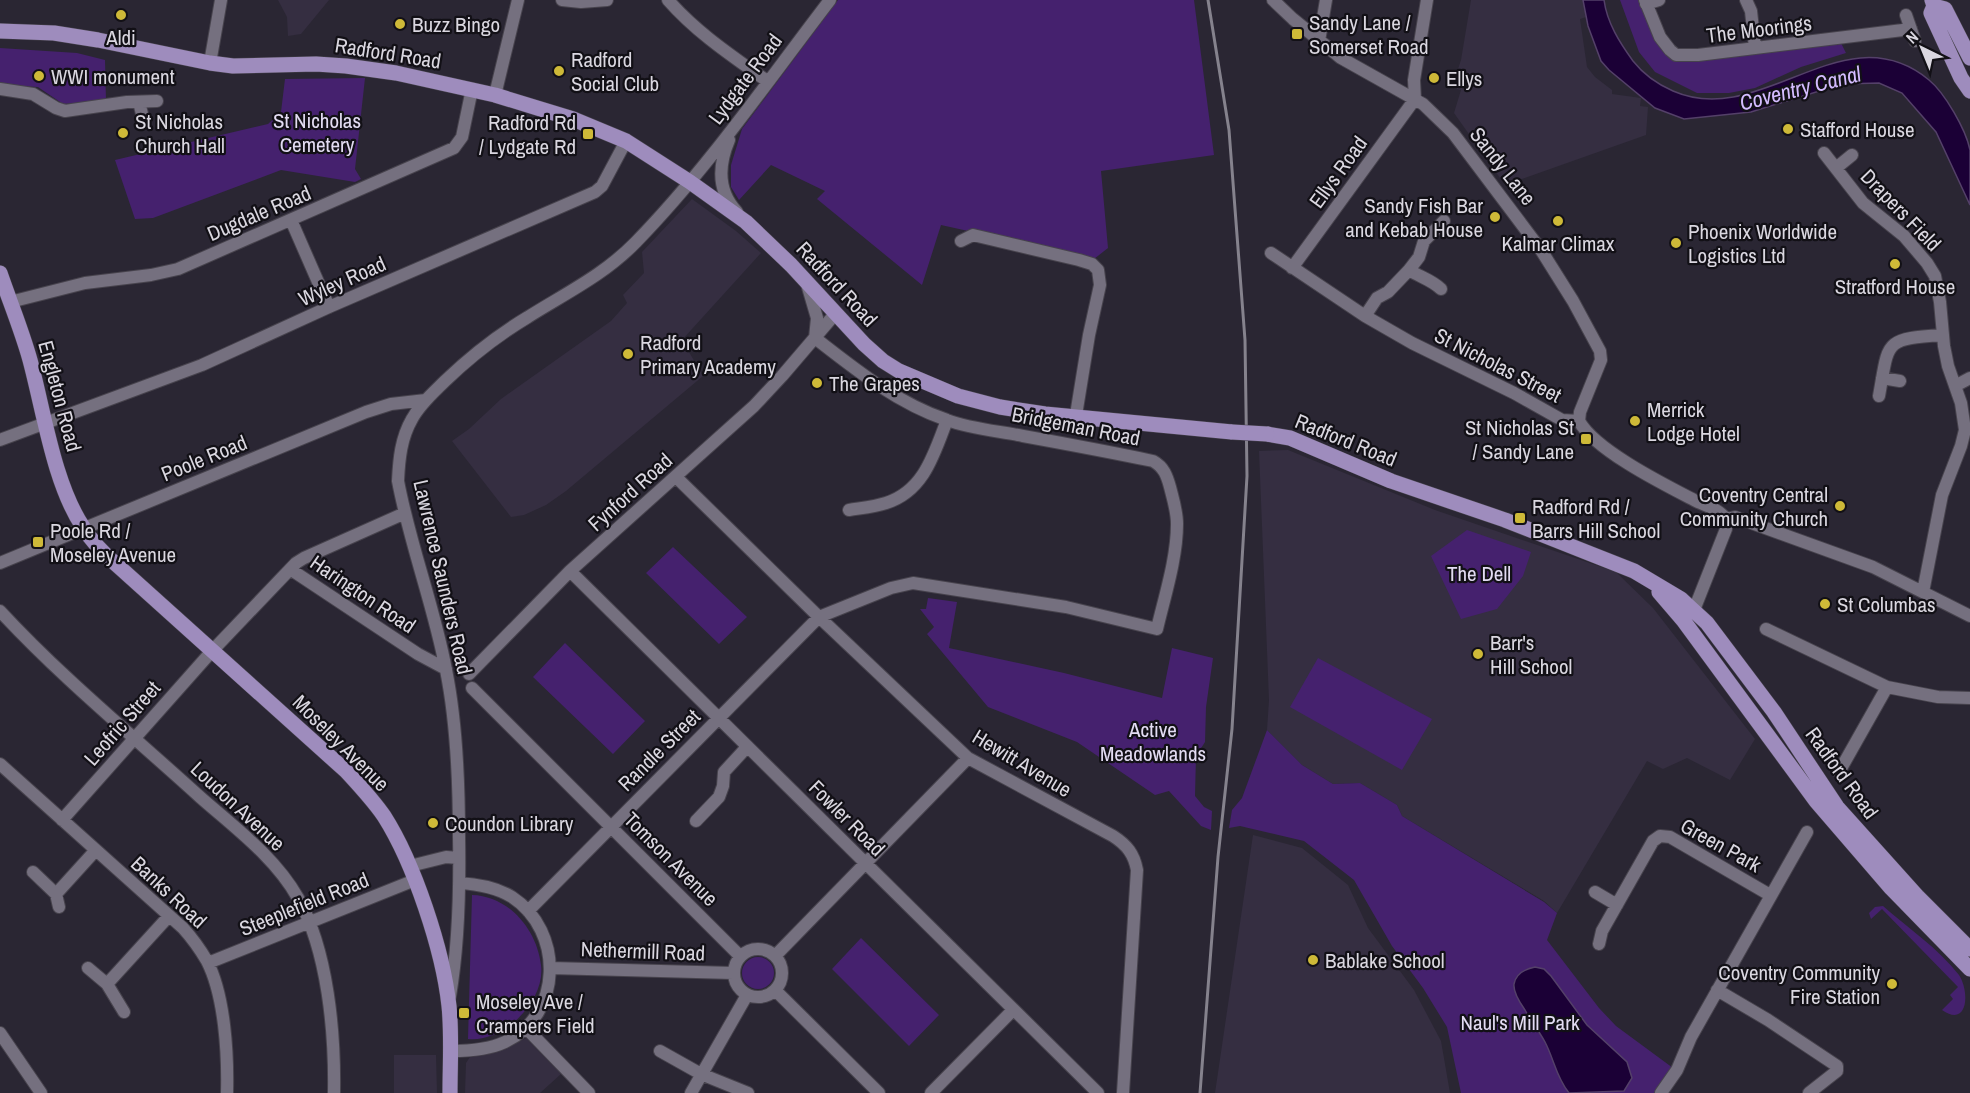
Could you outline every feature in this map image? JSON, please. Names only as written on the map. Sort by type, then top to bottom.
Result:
[{"type":"main road","points":[[1970,58],[1945,9],[1933,3],[1931,13],[1961,78],[1970,91]]},
{"type":"main road","name":"Radford Road","points":[[0,32],[63,34],[232,66],[316,64],[396,73],[472,89],[573,119],[626,141],[690,182],[746,222],[769,242],[835,314],[883,361],[929,385],[958,396],[1000,407],[1045,414],[1290,438],[1392,481],[1634,571],[1681,599],[1707,623],[1774,712],[1837,807],[1917,896],[1970,949]]},
{"type":"main road","name":"Engleton Road","points":[[0,273],[29,357],[60,478],[72,509],[83,528]]},
{"type":"main road","name":"Moseley Avenue","points":[[83,528],[109,558],[326,752],[365,791],[391,829],[413,873],[434,937],[449,1006],[450,1093]]},
{"type":"main road","name":"Radford Road","points":[[1649,581],[1683,620],[1816,801],[1891,888],[1970,969]]},
{"type":"main road","name":"Radford Road","points":[[1694,610],[1692,615],[1696,625],[1729,672],[1741,700]]},
{"type":"street","points":[[210,63],[222,0]]},
{"type":"street","points":[[495,95],[518,0]]},
{"type":"street","points":[[562,0],[581,2],[607,0]]},
{"type":"street","points":[[668,0],[704,35],[767,81]]},
{"type":"street","name":"Lydgate Road","points":[[690,182],[830,0]]},
{"type":"street","name":"Sandy Lane","points":[[1273,0],[1341,58],[1424,104],[1454,134],[1524,225],[1573,301],[1600,351],[1601,360],[1580,412],[1579,422]]},
{"type":"street","points":[[1319,41],[1326,0]]},
{"type":"street","points":[[1415,99],[1414,80],[1427,0]]},
{"type":"street","points":[[1646,2],[1659,0]]},
{"type":"street","points":[[1746,0],[1751,11],[1755,48]]},
{"type":"street","name":"The Moorings","points":[[1646,2],[1664,44],[1676,55],[1698,56],[1755,48],[1913,35],[1906,15]]},
{"type":"street","points":[[0,89],[33,94],[65,111],[140,108],[157,101]]},
{"type":"street","name":"Dugdale Road","points":[[10,302],[85,283],[167,272],[454,148],[462,137],[472,89]]},
{"type":"street","name":"Ellys Road","points":[[1292,268],[1415,99]]},
{"type":"street","points":[[735,125],[723,158],[720,182],[730,205],[746,222]]},
{"type":"street","name":"Wyley Road","points":[[0,440],[202,365],[329,307],[595,192],[602,186],[626,141]]},
{"type":"street","name":"Drapers Field","points":[[1824,153],[1863,203],[1896,228],[1927,263],[1935,276],[1942,335],[1948,366],[1964,417],[1964,437],[1942,495],[1923,592]]},
{"type":"street","name":"Drapers Field","points":[[1836,168],[1852,155]]},
{"type":"street","name":"Lawrence Saunders Road","points":[[449,1006],[456,963],[459,883],[459,798],[455,746],[446,669],[405,513],[398,480],[399,456],[412,419],[426,400],[476,353],[529,316],[579,287],[618,258],[635,243],[690,182]]},
{"type":"street","points":[[291,220],[329,307]]},
{"type":"street","points":[[1365,316],[1377,298],[1388,292],[1409,270],[1419,257],[1424,241],[1444,221]]},
{"type":"street","points":[[961,241],[973,235],[1079,260],[1092,264],[1098,270],[1100,285],[1089,335],[1076,416]]},
{"type":"street","name":"St Nicholas Street","points":[[1271,253],[1365,316],[1412,344],[1515,393],[1562,420],[1579,422],[1585,432],[1618,456],[1673,489],[1718,511],[1726,519],[1735,517],[1866,564],[1970,616]]},
{"type":"street","points":[[1409,270],[1425,279],[1433,280],[1441,289]]},
{"type":"street","points":[[806,281],[817,318],[815,338]]},
{"type":"street","name":"Fynford Road","points":[[469,674],[570,571],[754,406],[835,314]]},
{"type":"street","points":[[1879,396],[1888,351],[1898,341],[1942,335]]},
{"type":"street","name":"Bridgeman Road","points":[[815,338],[877,385],[947,420],[1154,461],[1159,464],[1166,475],[1177,524],[1157,629],[1066,607],[913,584],[891,588],[819,617]]},
{"type":"street","points":[[1882,378],[1900,381]]},
{"type":"street","points":[[1954,386],[1970,378]]},
{"type":"street","name":"Poole Road","points":[[0,563],[366,412],[391,404],[426,400]]},
{"type":"street","points":[[849,510],[884,504],[897,499],[918,482],[935,454],[947,420]]},
{"type":"street","name":"Hewitt Avenue","points":[[676,477],[968,758],[1122,842],[1130,851],[1137,870],[1123,1093]]},
{"type":"street","name":"Leofric Street","points":[[62,820],[212,651],[290,569],[304,558],[405,513]]},
{"type":"street","points":[[1694,610],[1726,529],[1726,519]]},
{"type":"street","name":"Harington Road","points":[[290,569],[418,654],[446,669]]},
{"type":"street","name":"Fowler Road","points":[[570,571],[1098,1093]]},
{"type":"street","name":"Loudon Avenue","points":[[0,610],[23,635],[269,860],[298,897],[310,922],[326,985],[333,1026],[334,1093]]},
{"type":"street","name":"Randle Street","points":[[528,911],[819,617]]},
{"type":"street","points":[[1766,629],[1887,687],[1938,697],[1970,698]]},
{"type":"street","name":"Tomson Avenue","points":[[472,687],[740,956]]},
{"type":"street","points":[[1839,772],[1887,687]]},
{"type":"street","points":[[696,821],[719,797],[724,772],[747,747]]},
{"type":"street","points":[[775,956],[968,758]]},
{"type":"street","name":"Banks Road","points":[[1,768],[170,916],[193,940],[208,963],[216,990],[226,1047],[227,1093]]},
{"type":"street","points":[[1661,1093],[1677,1070],[1691,1037],[1807,832]]},
{"type":"street","name":"Green Park","points":[[1599,944],[1602,931],[1653,841],[1663,835],[1770,895]]},
{"type":"street","points":[[56,894],[95,851]]},
{"type":"street","name":"Steeplefield Road","points":[[208,963],[310,922],[446,857],[459,858]]},
{"type":"street","points":[[33,872],[56,894],[59,907]]},
{"type":"street","points":[[451,1051],[477,1050],[495,1046],[511,1039],[526,1028],[543,1002],[550,981],[551,968],[546,940],[528,911],[520,903],[503,892],[484,886],[459,883]]},
{"type":"street","points":[[1595,891],[1617,905]]},
{"type":"street","points":[[107,984],[170,916]]},
{"type":"street","points":[[757,949],[766,950],[775,956],[781,964],[782,973],[776,990],[763,997],[747,995],[737,985],[733,973],[740,956],[757,949]]},
{"type":"street","points":[[88,968],[107,984],[124,1012]]},
{"type":"street","name":"Nethermill Road","points":[[551,968],[733,973]]},
{"type":"street","points":[[776,990],[879,1093]]},
{"type":"street","points":[[1717,990],[1835,1064],[1837,1071],[1809,1093]]},
{"type":"street","points":[[691,1093],[747,995]]},
{"type":"street","points":[[932,1093],[1013,1010]]},
{"type":"street","points":[[526,1028],[589,1093]]},
{"type":"street","points":[[0,1032],[41,1093]]},
{"type":"street","points":[[660,1051],[701,1074],[748,1093]]},
{"type":"shaded area","points":[[278,0],[329,0],[301,34],[288,36],[287,17]]},
{"type":"shaded area","points":[[1471,0],[1583,0],[1586,17],[1580,19],[1587,67],[1595,77],[1612,90],[1612,94],[1641,98],[1640,106],[1648,107],[1646,135],[1505,185],[1454,113],[1461,90],[1450,87],[1451,73],[1458,69],[1461,60]]},
{"type":"shaded area","name":"Radford Primary Academy","points":[[692,199],[736,231],[761,253],[682,340],[703,376],[566,491],[546,505],[524,515],[511,517],[452,441],[469,429],[501,399],[611,321],[627,303],[623,295],[644,273],[642,252]]},
{"type":"shaded area","name":"Barr's Hill School","points":[[1288,450],[1435,510],[1616,572],[1653,608],[1755,739],[1730,780],[1687,758],[1663,769],[1647,761],[1557,913],[1544,901],[1402,816],[1397,805],[1360,783],[1333,784],[1302,765],[1267,730],[1269,700],[1259,451]]},
{"type":"shaded area","name":"Bablake School","points":[[1253,835],[1302,848],[1348,885],[1368,928],[1414,990],[1441,1041],[1450,1093],[1215,1093]]},
{"type":"shaded area","points":[[526,1038],[561,1074],[540,1093],[465,1093],[466,1063],[470,1057],[505,1049]]},
{"type":"shaded area","points":[[394,1055],[436,1055],[437,1093],[394,1093]]},
{"type":"green space","points":[[838,0],[1194,0],[1214,155],[1101,171],[1108,248],[1094,259],[941,225],[922,285],[817,199],[825,191],[771,165],[739,200],[731,187],[731,165],[742,129]]},
{"type":"green space","points":[[1620,0],[1644,0],[1658,44],[1674,57],[1841,43],[1846,53],[1801,67],[1755,88],[1729,93],[1697,93],[1655,72],[1639,52]]},
{"type":"green space","points":[[0,48],[77,53],[105,60],[106,101],[63,104],[38,87],[0,85]]},
{"type":"green space","name":"St Nicholas Cemetery","points":[[365,78],[355,169],[361,179],[355,182],[281,170],[153,218],[135,219],[115,160],[268,124],[281,112],[285,79]]},
{"type":"green space","name":"The Dell","points":[[1467,530],[1531,552],[1523,576],[1497,609],[1461,619],[1431,556]]},
{"type":"green space","points":[[673,547],[747,617],[719,644],[646,573]]},
{"type":"green space","name":"Active Meadowlands","points":[[928,598],[957,602],[949,648],[1064,673],[1162,698],[1172,648],[1213,658],[1206,707],[1205,742],[1196,756],[1195,796],[1204,807],[1212,811],[1211,830],[1201,826],[1169,791],[1155,795],[1077,742],[988,707],[927,634],[934,627],[920,609],[926,609]]},
{"type":"green space","points":[[565,643],[645,721],[613,754],[533,677]]},
{"type":"green space","points":[[1318,658],[1432,719],[1402,770],[1290,707]]},
{"type":"green space","name":"Naul's Mill Park","points":[[1267,730],[1302,765],[1333,784],[1360,783],[1397,805],[1402,816],[1544,902],[1557,913],[1547,940],[1599,1008],[1616,1026],[1673,1068],[1655,1093],[1461,1093],[1447,1027],[1423,988],[1392,946],[1354,880],[1304,841],[1240,826],[1229,828],[1232,810],[1242,798]]},
{"type":"green space","points":[[472,895],[498,901],[519,917],[534,939],[541,965],[541,979],[537,992],[529,1005],[508,1027],[495,1034],[468,1039]]},
{"type":"green space","points":[[1883,906],[1932,947],[1959,975],[1965,990],[1965,998],[1962,1011],[1957,1015],[1942,1010],[1953,999],[1950,995],[1958,987],[1882,909],[1871,919],[1869,913],[1875,907]]},
{"type":"green space","points":[[861,938],[939,1015],[909,1046],[832,969]]},
{"type":"green space","points":[[758,957],[770,961],[774,973],[770,985],[758,989],[746,985],[742,973],[746,961]]},
{"type":"water","name":"Coventry Canal","points":[[1583,0],[1604,0],[1611,25],[1619,40],[1646,75],[1673,91],[1706,99],[1739,96],[1834,63],[1866,58],[1897,62],[1929,80],[1948,103],[1959,122],[1970,150],[1970,205],[1936,132],[1902,93],[1879,83],[1842,84],[1751,112],[1684,119],[1655,108],[1601,61],[1588,26]]},
{"type":"water","points":[[1535,967],[1544,969],[1551,976],[1587,1025],[1627,1062],[1632,1078],[1624,1091],[1569,1093],[1558,1074],[1545,1042],[1519,1001],[1515,990],[1515,980],[1519,974]]},
{"type":"railway","points":[[1200,1093],[1218,857],[1232,729],[1247,476],[1245,340],[1229,130],[1208,0]]},
{"type":"place","name":"Aldi","points":[[121,15]]},
{"type":"place","name":"Buzz Bingo","points":[[400,24]]},
{"type":"place","name":"Sandy Lane / Somerset Road","points":[[1297,34]]},
{"type":"place","name":"Radford Social Club","points":[[559,71]]},
{"type":"place","name":"WWI monument","points":[[39,76]]},
{"type":"place","name":"Ellys","points":[[1434,78]]},
{"type":"place","name":"Stafford House","points":[[1788,129]]},
{"type":"place","name":"St Nicholas Church Hall","points":[[123,133]]},
{"type":"place","name":"Radford Rd / Lydgate Rd","points":[[588,134]]},
{"type":"place","name":"Sandy Fish Bar and Kebab House","points":[[1495,217]]},
{"type":"place","name":"Kalmar Climax","points":[[1558,221]]},
{"type":"place","name":"Phoenix Worldwide Logistics Ltd","points":[[1676,243]]},
{"type":"place","name":"Stratford House","points":[[1895,264]]},
{"type":"place","name":"Radford Primary Academy","points":[[628,354]]},
{"type":"place","name":"The Grapes","points":[[817,383]]},
{"type":"place","name":"Merrick Lodge Hotel","points":[[1635,421]]},
{"type":"place","name":"St Nicholas St / Sandy Lane","points":[[1586,439]]},
{"type":"place","name":"Coventry Central Community Church","points":[[1840,506]]},
{"type":"place","name":"Radford Rd / Barrs Hill School","points":[[1520,518]]},
{"type":"place","name":"Poole Rd / Moseley Avenue","points":[[38,542]]},
{"type":"place","name":"St Columbas","points":[[1825,604]]},
{"type":"place","name":"Barr's Hill School","points":[[1478,654]]},
{"type":"place","name":"Coundon Library","points":[[433,823]]},
{"type":"place","name":"Bablake School","points":[[1313,960]]},
{"type":"place","name":"Coventry Community Fire Station","points":[[1892,984]]},
{"type":"place","name":"Moseley Ave / Crampers Field","points":[[464,1013]]}]
